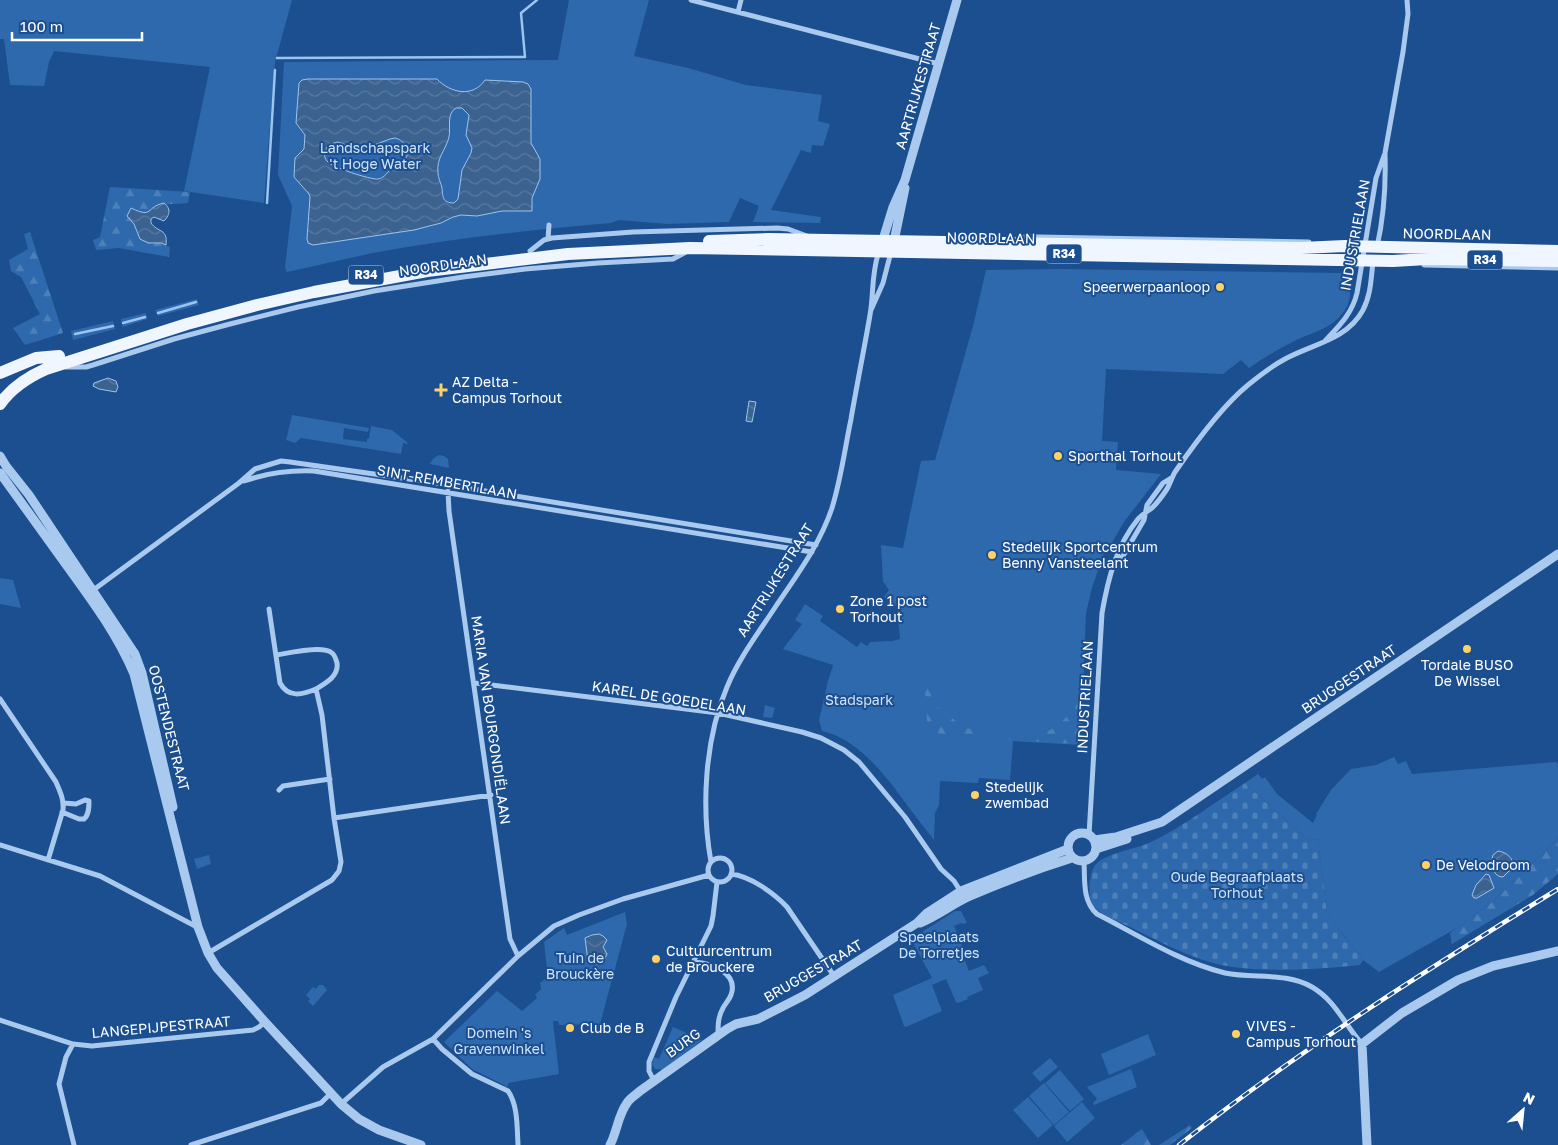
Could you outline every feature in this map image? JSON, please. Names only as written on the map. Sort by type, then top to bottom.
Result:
[{"type":"main road","name":"NOORDLAAN","points":[[0,404],[8,392],[24,380],[72,354],[181,319],[268,295],[393,270],[530,251],[633,243],[749,239],[820,240],[887,246],[1369,254],[1558,251]]},
{"type":"main road","name":"NOORDLAAN","points":[[0,387],[33,366],[58,361],[224,314],[391,277],[468,265],[532,258],[690,248],[1011,243],[1301,248],[1336,246],[1369,254],[1412,260],[1558,261]]},
{"type":"main road","name":"R34","points":[[0,373],[36,358],[58,361]]},
{"type":"street","points":[[692,0],[939,64]]},
{"type":"street","points":[[738,12],[742,0]]},
{"type":"street","name":"AARTRIJKESTRAAT","points":[[871,310],[883,284],[894,207],[905,180],[957,0]]},
{"type":"street","name":"INDUSTRIELAAN","points":[[1093,841],[1102,613],[1114,563],[1124,541],[1139,518],[1152,508],[1166,490],[1172,478],[1220,412],[1247,386],[1284,359],[1342,334],[1358,318],[1362,311],[1368,298],[1369,254],[1376,178],[1385,153],[1403,52],[1408,14],[1407,0]]},
{"type":"street","name":"INDUSTRIELAAN","points":[[1324,341],[1344,320],[1352,308],[1369,254],[1380,232],[1385,186],[1385,153]]},
{"type":"street","points":[[548,239],[549,225]]},
{"type":"street","name":"NOORDLAAN","points":[[530,251],[536,245],[548,239],[633,232],[777,228],[794,231],[820,240]]},
{"type":"street","name":"AARTRIJKESTRAAT","points":[[711,862],[708,838],[707,780],[710,748],[718,713],[727,687],[741,660],[812,552],[832,507],[848,437],[871,310],[872,277],[875,264],[887,246]]},
{"type":"street","name":"NOORDLAAN","points":[[1412,260],[1433,266],[1558,268]]},
{"type":"street","name":"OOSTENDESTRAAT","points":[[0,456],[29,495],[91,592],[118,640],[134,674],[198,927],[208,953],[217,968],[331,1093],[359,1119],[401,1142],[421,1145]]},
{"type":"street","points":[[281,461],[282,472]]},
{"type":"street","name":"SINT-REMBERTLAAN","points":[[91,592],[239,483],[255,469],[281,461],[558,512],[812,552]]},
{"type":"street","name":"SINT-REMBERTLAAN","points":[[239,483],[258,476],[296,470],[333,471],[448,485],[816,545]]},
{"type":"street","name":"OOSTENDESTRAAT","points":[[0,473],[91,592]]},
{"type":"street","name":"MARIA VAN BOURGONDIËLAAN","points":[[448,485],[510,940],[518,956]]},
{"type":"street","points":[[558,512],[559,504]]},
{"type":"street","points":[[654,527],[655,519]]},
{"type":"street","points":[[720,538],[721,529]]},
{"type":"street","name":"BRUGGESTRAAT","points":[[1093,841],[1116,837],[1154,825],[1176,813],[1558,554]]},
{"type":"street","points":[[269,609],[280,683],[288,693],[296,694],[316,690],[335,675],[338,668],[332,653],[325,650],[277,655]]},
{"type":"street","name":"KAREL DE GOEDELAAN","points":[[475,683],[718,713],[821,738],[844,750],[859,762],[905,817],[941,869],[954,881],[963,894]]},
{"type":"street","points":[[208,953],[332,880],[339,871],[341,862],[322,715],[316,690]]},
{"type":"street","points":[[0,699],[2,706],[56,782],[64,803],[48,860]]},
{"type":"street","points":[[279,790],[283,786],[330,779]]},
{"type":"street","points":[[334,818],[490,795]]},
{"type":"street","points":[[62,812],[79,819],[84,819],[89,806],[88,801],[85,800],[76,804],[64,803]]},
{"type":"street","points":[[1082,832],[1093,841],[1091,858],[1084,861],[1077,860],[1070,853],[1068,844],[1073,836],[1082,832]]},
{"type":"street","points":[[0,845],[100,876],[198,927]]},
{"type":"street","name":"BRUGGESTRAAT","points":[[718,1034],[736,1024],[758,1019],[805,995],[917,924],[927,914],[963,894],[1070,853]]},
{"type":"street","points":[[719,859],[726,860],[731,867],[731,874],[726,880],[717,882],[708,875],[708,869],[711,862],[719,859]]},
{"type":"street","points":[[1084,861],[1088,901],[1092,910],[1097,914],[1194,963],[1226,973],[1287,978],[1311,986],[1333,1004],[1362,1044],[1367,1145]]},
{"type":"street","points":[[731,874],[759,885],[787,906],[834,976]]},
{"type":"street","points":[[342,1104],[383,1067],[433,1039],[518,956],[550,929],[579,915],[623,899],[708,875]]},
{"type":"street","points":[[694,962],[711,926],[717,882]]},
{"type":"street","points":[[1362,1044],[1402,1013],[1458,980],[1493,966],[1558,951]]},
{"type":"street","name":"BURG","points":[[610,1145],[627,1103],[718,1034],[718,1019],[722,1008],[731,995],[733,985],[729,976],[722,970],[702,962],[694,962],[676,996],[649,1062],[649,1071],[654,1081]]},
{"type":"street","name":"LANGEPIJPESTRAAT","points":[[0,1020],[73,1044],[92,1046],[253,1030],[265,1022]]},
{"type":"street","points":[[433,1039],[472,1074],[508,1091],[511,1096],[517,1124],[518,1145]]},
{"type":"street","points":[[73,1044],[66,1057],[59,1084],[74,1145]]},
{"type":"street","points":[[191,1145],[321,1103],[331,1093]]},
{"type":"green space","points":[[0,0],[292,0],[275,62],[264,203],[184,191],[210,67],[54,51],[49,62],[44,86],[10,85],[4,39],[0,39]]},
{"type":"green space","name":"Landschapspark 't Hoge Water","points":[[569,0],[649,0],[634,56],[688,68],[746,85],[822,95],[818,121],[830,124],[823,146],[812,145],[811,153],[801,150],[771,210],[821,217],[820,223],[753,222],[759,206],[740,198],[729,222],[668,224],[619,220],[611,223],[432,243],[373,253],[287,272],[285,267],[292,206],[278,175],[284,62],[558,60]]},
{"type":"green space","points":[[110,187],[190,192],[188,203],[158,205],[147,213],[131,208],[134,224],[148,243],[161,243],[170,247],[169,257],[119,248],[96,250],[93,240],[100,237]]},
{"type":"green space","points":[[30,232],[63,333],[25,345],[13,328],[40,314],[21,277],[11,271],[9,260],[28,249],[24,234]]},
{"type":"green space","name":"Stedelijk Sportcentrum Benny Vansteelant","points":[[1059,269],[1343,273],[1349,286],[1350,298],[1348,305],[1340,316],[1324,329],[1303,337],[1249,368],[1241,360],[1223,374],[1106,369],[1102,441],[1118,442],[1116,470],[1161,474],[1124,522],[1110,546],[1105,550],[1092,588],[1086,613],[1081,745],[1013,741],[1010,780],[979,778],[978,783],[940,781],[939,805],[935,813],[934,840],[874,764],[850,744],[837,736],[822,731],[819,720],[833,665],[783,649],[802,624],[795,620],[805,604],[823,616],[820,621],[857,647],[861,642],[867,646],[870,642],[900,639],[897,607],[884,597],[889,590],[883,582],[881,545],[903,548],[921,461],[935,460],[973,326],[986,270]]},
{"type":"green space","points":[[197,299],[199,305],[158,316],[155,310]]},
{"type":"green space","points":[[146,313],[147,319],[123,327],[121,319]]},
{"type":"green space","points":[[113,321],[115,329],[73,340],[71,331]]},
{"type":"green space","points":[[292,415],[369,428],[368,432],[344,428],[343,439],[367,442],[371,426],[392,430],[409,444],[403,443],[401,454],[301,438],[295,443],[286,440]]},
{"type":"green space","points":[[439,455],[448,459],[449,468],[430,464]]},
{"type":"green space","points":[[0,578],[13,580],[21,608],[0,604]]},
{"type":"green space","points":[[925,687],[935,694],[940,711],[961,725],[991,735],[1019,738],[1033,736],[1057,726],[1072,710],[1082,689],[1079,744],[957,737],[940,734],[927,722]]},
{"type":"green space","points":[[765,705],[775,708],[772,718],[763,717]]},
{"type":"green space","name":"De Velodroom","points":[[1394,757],[1398,764],[1406,761],[1412,774],[1556,762],[1558,764],[1558,838],[1495,900],[1457,928],[1379,972],[1363,960],[1327,914],[1318,840],[1306,838],[1245,783],[1258,774],[1262,779],[1265,777],[1277,794],[1313,823],[1316,814],[1331,790],[1351,769],[1376,765]]},
{"type":"green space","name":"Oude Begraafplaats Torhout","points":[[1245,783],[1306,838],[1318,840],[1327,914],[1363,960],[1360,965],[1285,970],[1225,966],[1197,958],[1170,946],[1111,918],[1094,907],[1090,898],[1090,881],[1092,871],[1098,862],[1111,855],[1162,837]]},
{"type":"green space","points":[[1558,838],[1558,874],[1533,895],[1452,944],[1450,933],[1495,900]]},
{"type":"green space","points":[[209,855],[211,864],[197,869],[194,859]]},
{"type":"green space","name":"Speelplaats De Torretjes","points":[[955,911],[961,911],[967,923],[954,926],[963,948],[960,949],[969,971],[984,965],[989,973],[978,978],[983,990],[958,1003],[946,979],[932,985],[942,1011],[906,1027],[893,995],[932,978],[911,939]]},
{"type":"green space","points":[[625,912],[627,924],[600,1024],[559,1025],[558,1021],[553,1021],[559,1074],[508,1083],[507,1088],[472,1069],[444,1042],[497,991],[522,1011],[537,998],[535,995],[541,989],[540,983],[548,977],[544,942],[564,928],[567,935]]},
{"type":"green space","points":[[319,985],[323,985],[327,990],[313,1006],[308,1001],[310,999],[306,995],[313,987],[316,989]]},
{"type":"green space","points":[[673,1027],[702,1040],[663,1070],[655,1069],[652,1064],[654,1057],[659,1059]]},
{"type":"green space","points":[[1148,1034],[1156,1055],[1109,1075],[1101,1054]]},
{"type":"green space","points":[[1050,1058],[1058,1067],[1040,1082],[1032,1073]]},
{"type":"green space","points":[[1131,1069],[1137,1087],[1094,1105],[1093,1103],[1097,1099],[1087,1087]]},
{"type":"green space","points":[[1060,1070],[1084,1099],[1070,1111],[1045,1083]]},
{"type":"green space","points":[[1044,1083],[1069,1112],[1054,1125],[1029,1096]]},
{"type":"green space","points":[[1028,1097],[1053,1125],[1038,1138],[1013,1110]]},
{"type":"green space","points":[[1082,1102],[1095,1118],[1067,1142],[1054,1126]]},
{"type":"green space","points":[[1190,1125],[1192,1128],[1170,1145],[1159,1145]]},
{"type":"green space","points":[[1142,1129],[1151,1145],[1121,1145]]},
{"type":"water","points":[[437,79],[448,88],[461,92],[480,86],[485,80],[523,82],[528,84],[531,89],[531,143],[540,159],[540,179],[532,198],[532,211],[502,211],[477,216],[461,215],[441,223],[414,230],[313,245],[308,243],[310,197],[294,177],[295,158],[304,149],[305,135],[296,123],[299,83],[302,80]],"holes":[[[456,108],[462,108],[469,115],[466,135],[472,148],[462,170],[458,199],[454,203],[447,202],[444,199],[438,177],[438,168],[449,137],[451,114]],[[395,138],[405,144],[408,151],[406,158],[393,167],[385,176],[378,179],[343,170],[330,164],[325,158],[327,147],[330,144],[338,142],[361,150]]]},
{"type":"water","points":[[164,203],[169,210],[167,217],[164,221],[154,217],[151,219],[151,223],[164,233],[166,245],[148,243],[140,239],[134,224],[127,216],[131,208],[147,212]]},
{"type":"water","points":[[108,378],[116,381],[118,387],[116,392],[93,386],[94,383]]},
{"type":"water","points":[[749,401],[756,402],[752,422],[746,421]]},
{"type":"water","points":[[1498,851],[1511,858],[1513,863],[1510,870],[1503,877],[1496,874],[1491,862],[1493,855]]},
{"type":"water","points":[[1486,874],[1489,875],[1494,888],[1474,898],[1472,895],[1476,885]]},
{"type":"water","points":[[599,934],[607,940],[603,947],[607,954],[603,962],[596,964],[588,961],[585,938]]},
{"type":"waterway","points":[[277,58],[525,57],[521,13],[537,0]]},
{"type":"waterway","points":[[267,203],[275,70]]},
{"type":"waterway","points":[[158,313],[196,302]]},
{"type":"waterway","points":[[123,323],[145,317]]},
{"type":"waterway","points":[[75,334],[113,326]]},
{"type":"railway","points":[[1179,1145],[1317,1043],[1461,949],[1558,889]]},
{"type":"place","name":"Speerwerpaanloop","points":[[1220,287]]},
{"type":"place","name":"AZ Delta - Campus Torhout","points":[[441,390]]},
{"type":"place","name":"Sporthal Torhout","points":[[1058,456]]},
{"type":"place","name":"Stedelijk Sportcentrum Benny Vansteelant","points":[[992,555]]},
{"type":"place","name":"Zone 1 post Torhout","points":[[840,609]]},
{"type":"place","name":"Tordale BUSO De Wissel","points":[[1467,649]]},
{"type":"place","name":"Stedelijk zwembad","points":[[975,795]]},
{"type":"place","name":"De Velodroom","points":[[1426,865]]},
{"type":"place","name":"Cultuurcentrum de Brouckere","points":[[656,959]]},
{"type":"place","name":"Club de B","points":[[570,1028]]},
{"type":"place","name":"VIVES - Campus Torhout","points":[[1236,1034]]},
{"type":"park label","name":"Stadspark","points":[[859,700]]},
{"type":"park label","name":"Tuin de Brouckère","points":[[580,966]]},
{"type":"park label","name":"Domein 's Gravenwinkel","points":[[499,1042]]}]
